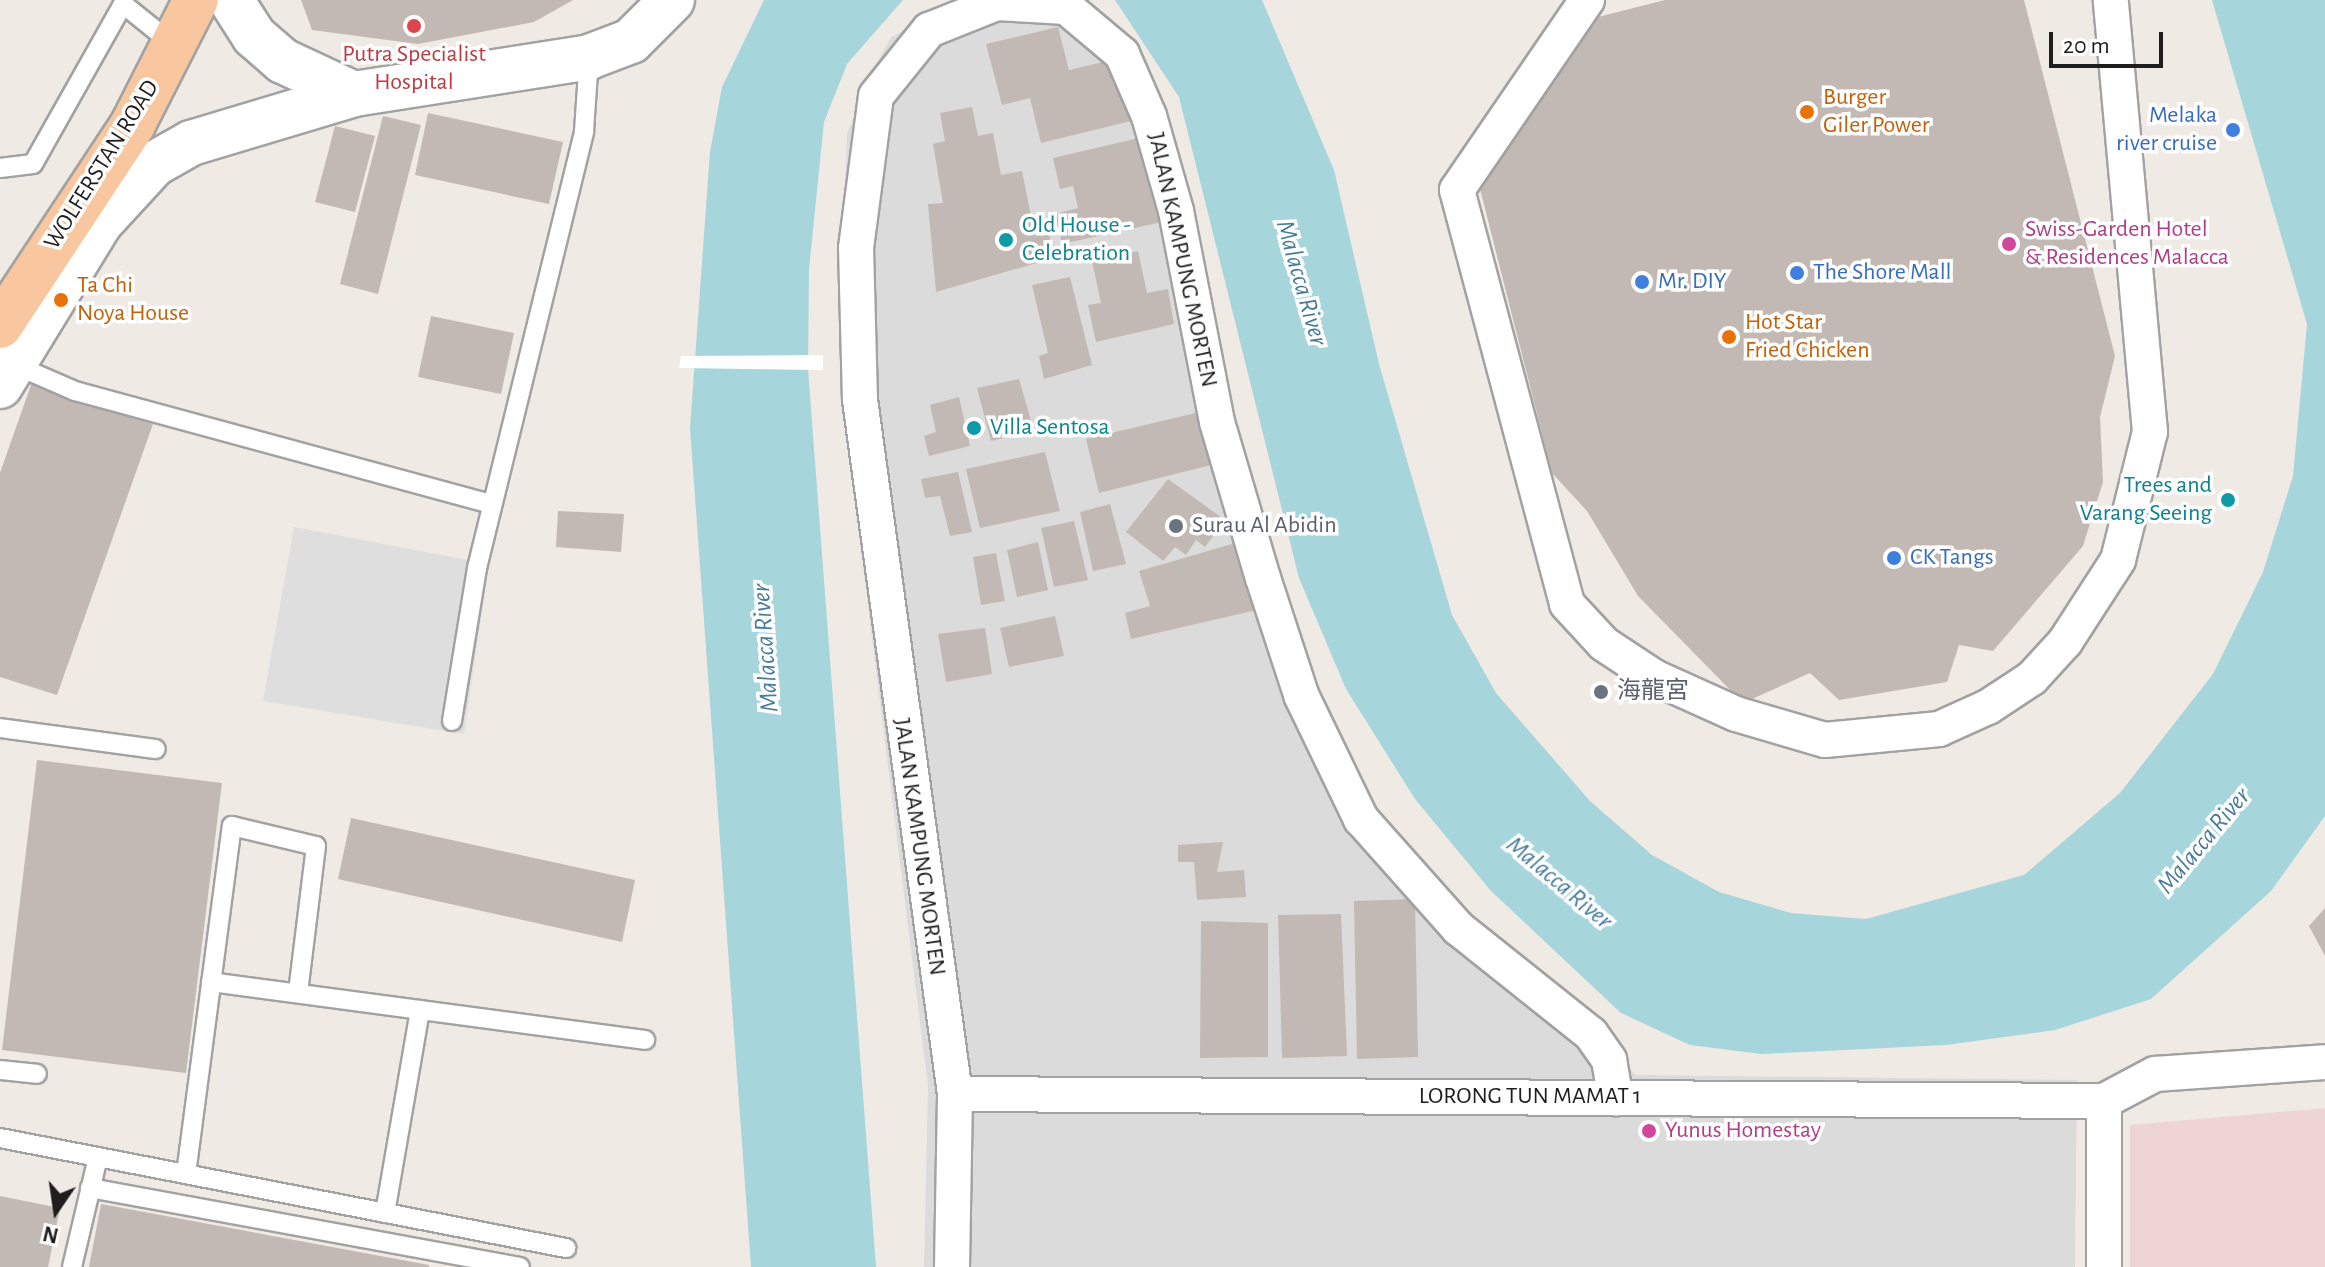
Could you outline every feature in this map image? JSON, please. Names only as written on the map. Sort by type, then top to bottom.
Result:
[{"type":"main road","name":"WOLFERSTAN ROAD","points":[[9,336],[176,47],[196,0]]},
{"type":"street","points":[[231,0],[254,36],[283,61],[354,94]]},
{"type":"street","points":[[9,336],[100,223],[154,164],[233,127],[354,94],[589,57],[631,41],[672,0]]},
{"type":"street","points":[[1587,0],[1457,190],[1567,604],[1604,644],[1654,677],[1736,714],[1825,740],[1939,729],[1988,707],[2032,678],[2065,642],[2118,560],[2150,432],[2111,0]]},
{"type":"street","name":"JALAN KAMPUNG MORTEN","points":[[952,1267],[955,1094],[862,415],[856,248],[876,96],[929,30],[997,3],[1066,7],[1122,54],[1176,211],[1217,422],[1263,578],[1302,697],[1361,819],[1458,928],[1591,1034],[1609,1060],[1616,1098]]},
{"type":"street","points":[[2104,1267],[2104,1101],[2155,1074],[2325,1062]]},
{"type":"street","name":"LORONG TUN MAMAT 1","points":[[955,1094],[2104,1101]]},
{"type":"lane","points":[[0,168],[33,164],[121,2],[176,47]]},
{"type":"lane","points":[[452,721],[492,504],[584,131],[589,57]]},
{"type":"lane","points":[[9,336],[75,391],[492,504]]},
{"type":"lane","points":[[0,728],[156,749]]},
{"type":"lane","points":[[186,1174],[232,826],[316,846],[298,993]]},
{"type":"lane","points":[[211,982],[645,1040]]},
{"type":"lane","points":[[385,1213],[420,1010]]},
{"type":"lane","points":[[0,1070],[37,1074]]},
{"type":"lane","points":[[0,1138],[566,1248]]},
{"type":"lane","points":[[72,1267],[98,1157]]},
{"type":"lane","points":[[90,1188],[520,1267]]},
{"type":"shaded area","points":[[967,0],[1119,34],[1311,674],[1380,823],[1636,1075],[2077,1080],[2075,1267],[924,1267],[928,1087],[851,469],[840,322],[847,134],[871,73],[891,37]]},
{"type":"shaded area","points":[[294,527],[489,564],[464,734],[263,701]]},
{"type":"shaded area","points":[[2325,1108],[2325,1267],[2130,1267],[2130,1125]]},
{"type":"water","name":"Malacca River","points":[[764,0],[903,0],[847,64],[824,122],[809,269],[808,369],[876,1267],[751,1267],[690,428],[710,152],[722,87]]},
{"type":"water","name":"Malacca River","points":[[1115,0],[1262,0],[1334,170],[1379,364],[1452,615],[1496,693],[1590,801],[1652,855],[1719,892],[1791,913],[1866,919],[2024,875],[2120,793],[2213,674],[2263,572],[2293,476],[2307,324],[2212,0],[2325,0],[2325,816],[2271,891],[2151,999],[2055,1030],[1946,1045],[1761,1054],[1690,1045],[1621,1013],[1491,891],[1415,799],[1346,689],[1299,578],[1179,97]]},
{"type":"pier","points":[[823,355],[823,370],[679,368],[681,356]]},
{"type":"building","name":"Putra Specialist Hospital","points":[[301,0],[573,0],[534,22],[418,44],[312,30]]},
{"type":"building","name":"The Shore Mall","points":[[1665,0],[2024,0],[2115,356],[2100,417],[2103,482],[2083,546],[1993,651],[1959,645],[1947,682],[1839,700],[1810,673],[1743,703],[1638,596],[1587,511],[1552,473],[1480,189],[1598,17]]},
{"type":"building","points":[[1058,27],[1069,70],[1116,59],[1131,121],[1041,143],[1030,98],[1002,105],[986,44]]},
{"type":"building","points":[[972,107],[978,136],[993,133],[1001,175],[1022,171],[1034,231],[1048,229],[1054,258],[936,292],[928,204],[943,203],[933,144],[945,141],[940,113]]},
{"type":"building","points":[[428,113],[563,142],[549,204],[415,175]]},
{"type":"building","points":[[383,116],[421,125],[378,294],[340,284]]},
{"type":"building","points":[[335,126],[375,136],[355,212],[315,202]]},
{"type":"building","points":[[1143,137],[1162,222],[1062,244],[1055,214],[1078,208],[1073,186],[1060,189],[1053,158]]},
{"type":"building","points":[[1138,251],[1147,293],[1168,289],[1174,324],[1096,342],[1088,305],[1101,303],[1092,261]]},
{"type":"building","points":[[1070,277],[1092,365],[1044,379],[1039,356],[1048,353],[1032,285]]},
{"type":"building","points":[[431,316],[514,333],[501,394],[418,377]]},
{"type":"building","points":[[1019,379],[1034,431],[991,441],[977,388]]},
{"type":"building","points":[[32,382],[153,424],[57,695],[0,677],[0,473]]},
{"type":"building","points":[[959,397],[970,446],[929,456],[924,436],[936,432],[930,405]]},
{"type":"building","points":[[1204,411],[1219,463],[1099,493],[1086,439]]},
{"type":"building","points":[[1045,452],[1060,511],[980,528],[966,469]]},
{"type":"building","points":[[958,472],[972,532],[950,536],[940,496],[925,498],[921,479]]},
{"type":"building","name":"Surau Al Abidin","points":[[1168,479],[1225,520],[1205,547],[1196,540],[1186,555],[1175,547],[1163,561],[1126,532]]},
{"type":"building","points":[[1110,504],[1126,564],[1093,571],[1080,512]]},
{"type":"building","points":[[558,511],[624,514],[621,552],[556,547]]},
{"type":"building","points":[[1074,521],[1088,580],[1054,587],[1041,528]]},
{"type":"building","points":[[1246,540],[1265,608],[1131,639],[1125,613],[1150,606],[1139,571]]},
{"type":"building","points":[[1038,542],[1048,590],[1017,597],[1007,550]]},
{"type":"building","points":[[996,553],[1005,601],[981,605],[973,557]]},
{"type":"building","points":[[1055,616],[1064,656],[1009,667],[1000,628]]},
{"type":"building","points":[[985,628],[992,674],[946,682],[938,634]]},
{"type":"building","points":[[37,760],[222,783],[186,1073],[2,1050]]},
{"type":"building","points":[[351,818],[635,880],[622,942],[338,879]]},
{"type":"building","points":[[1223,842],[1217,872],[1244,870],[1246,897],[1197,900],[1194,862],[1178,862],[1178,845]]},
{"type":"building","points":[[1415,899],[1418,1057],[1357,1059],[1354,901]]},
{"type":"building","points":[[2325,908],[2325,956],[2309,926]]},
{"type":"building","points":[[1341,914],[1347,1056],[1282,1058],[1278,915]]},
{"type":"building","points":[[1201,921],[1268,923],[1268,1057],[1200,1058]]},
{"type":"building","points":[[0,1196],[60,1208],[48,1267],[0,1267]]},
{"type":"building","points":[[101,1204],[429,1265],[429,1267],[89,1267]]},
{"type":"place","name":"Putra Specialist Hospital","points":[[414,26]]},
{"type":"place","name":"Burger Giler Power","points":[[1807,112]]},
{"type":"place","name":"Melaka river cruise","points":[[2233,130]]},
{"type":"place","name":"Old House - Celebration","points":[[1006,240]]},
{"type":"place","name":"Swiss-Garden Hotel & Residences Malacca","points":[[2009,244]]},
{"type":"place","name":"The Shore Mall","points":[[1797,273]]},
{"type":"place","name":"Mr. DIY","points":[[1642,282]]},
{"type":"place","name":"Ta Chi Noya House","points":[[61,300]]},
{"type":"place","name":"Hot Star Fried Chicken","points":[[1729,337]]},
{"type":"place","name":"Villa Sentosa","points":[[974,428]]},
{"type":"place","name":"Trees and Varang Seeing","points":[[2228,500]]},
{"type":"place","name":"Surau Al Abidin","points":[[1176,526]]},
{"type":"place","name":"CK Tangs","points":[[1894,558]]},
{"type":"place","name":"海龍宮","points":[[1601,692]]},
{"type":"place","name":"Yunus Homestay","points":[[1649,1131]]}]
